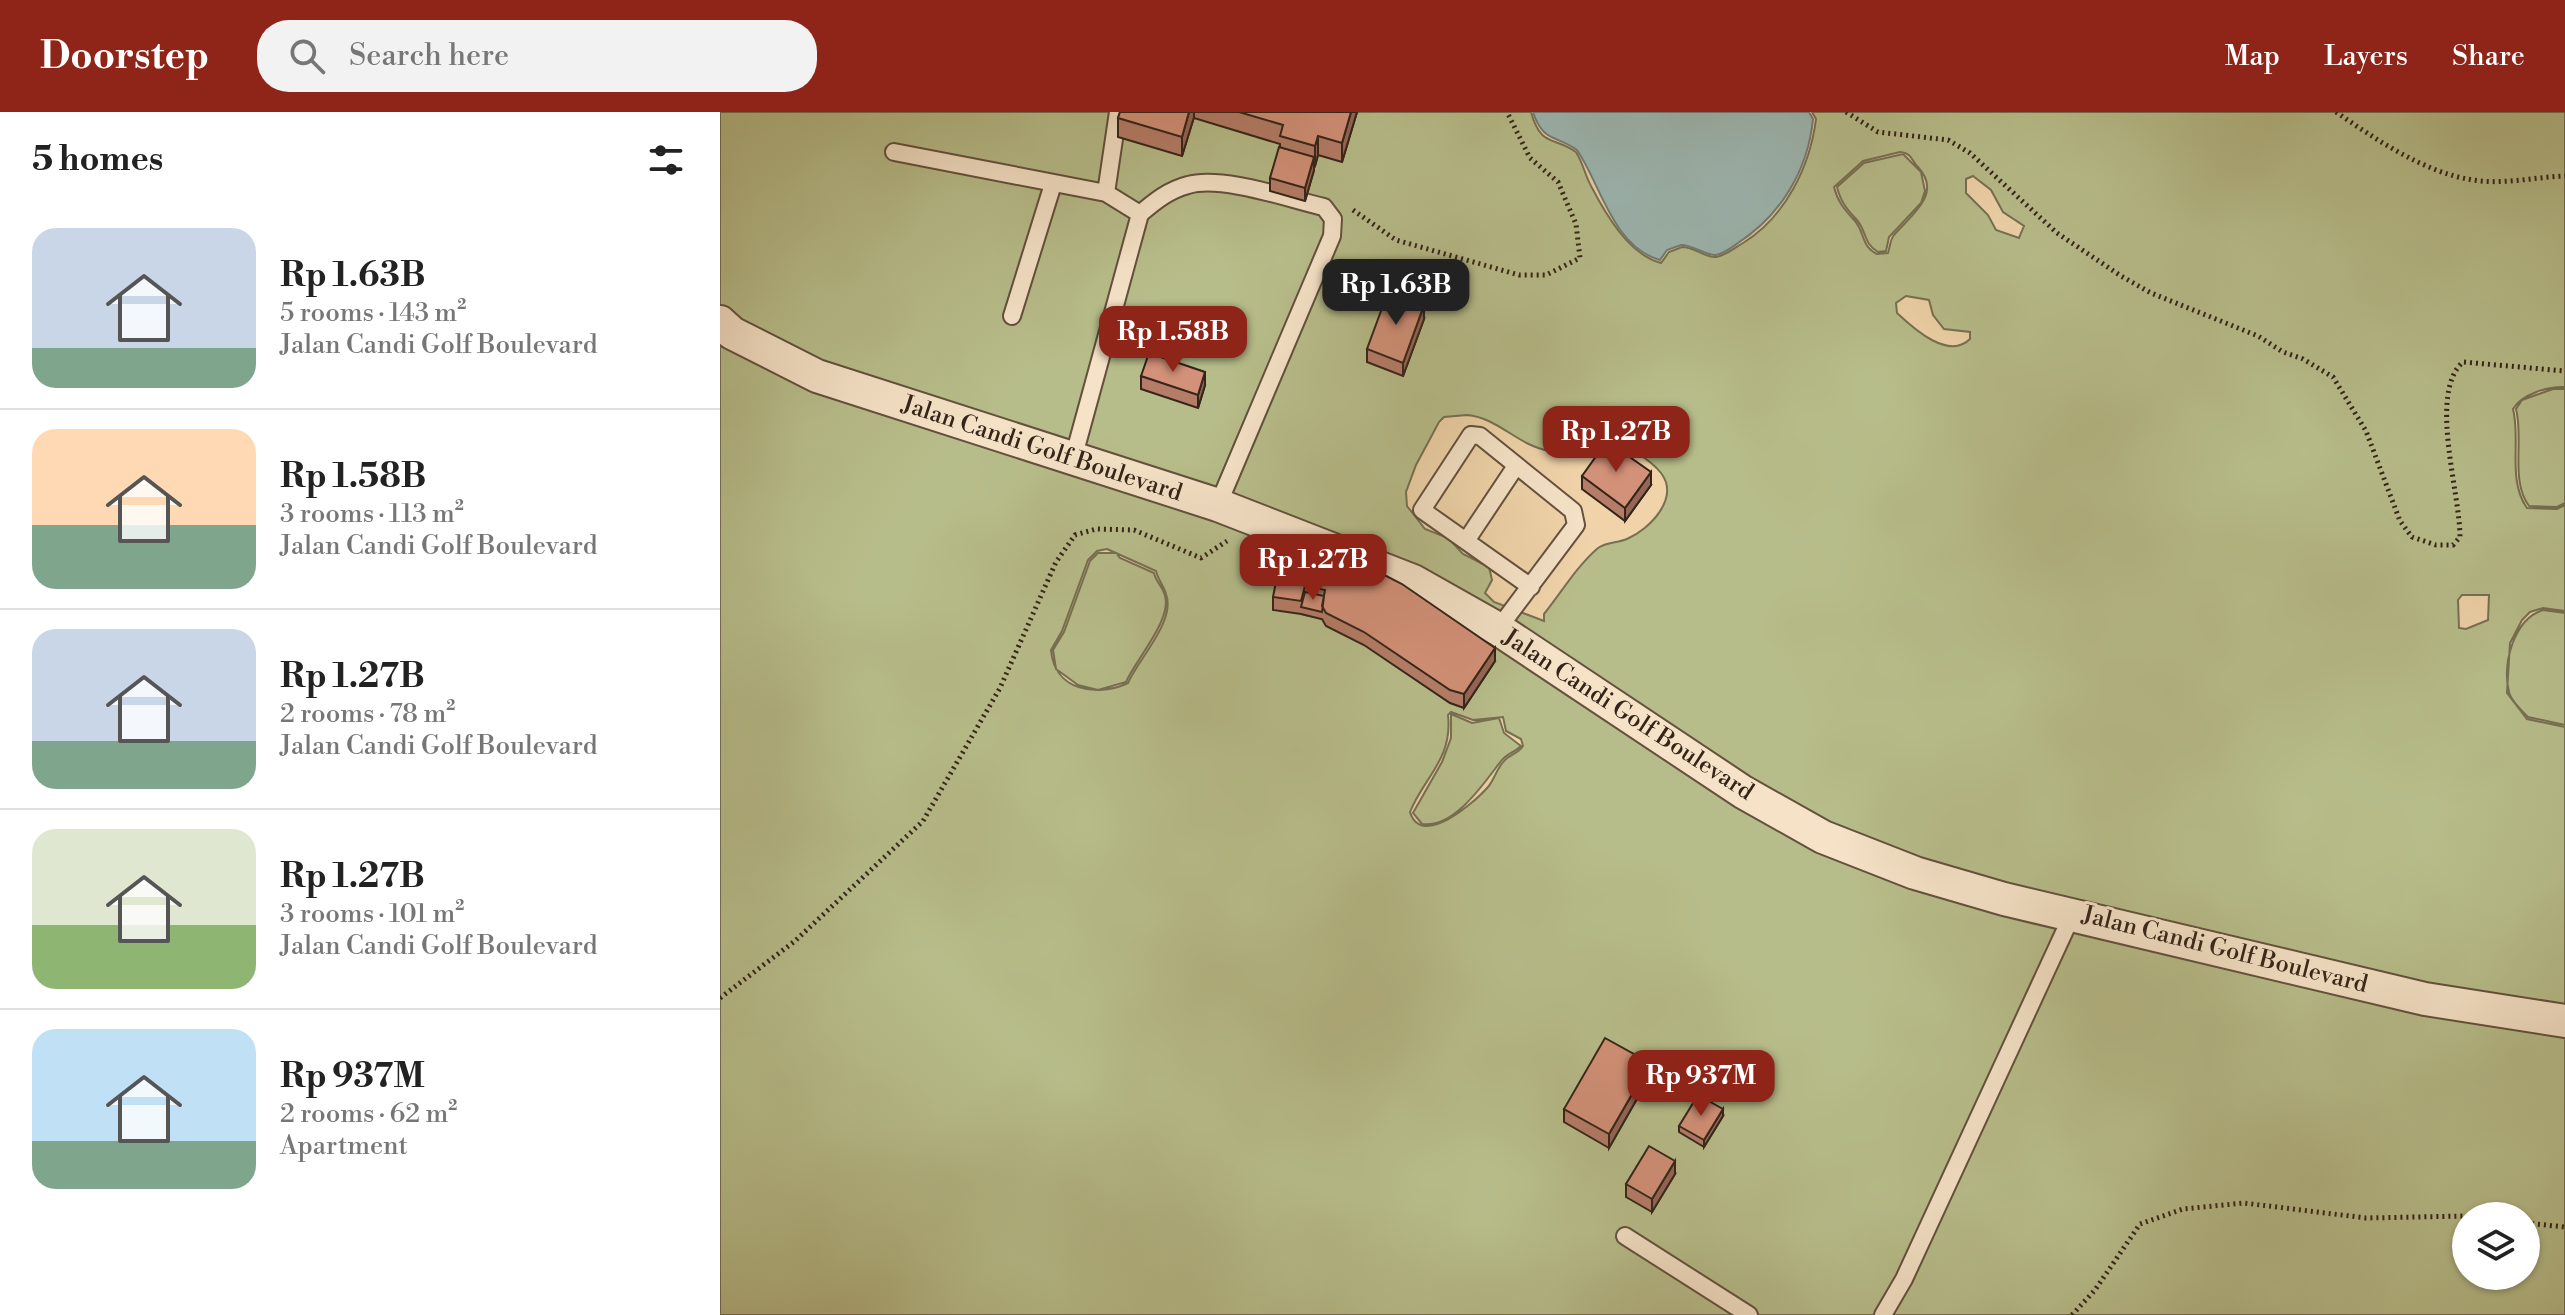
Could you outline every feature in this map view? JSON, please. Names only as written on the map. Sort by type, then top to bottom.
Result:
[{"type":"street","name":"Jalan Candi Golf Boulevard","points":[[720,322],[732,333],[817,376],[1218,505],[1413,581],[1498,629],[1673,748],[1823,837],[1915,873],[2004,899],[2425,999],[2565,1021]]},
{"type":"lane","points":[[1106,193],[1118,112]]},
{"type":"lane","points":[[894,152],[1106,193],[1140,214]]},
{"type":"lane","points":[[1012,316],[1053,184]]},
{"type":"lane","points":[[1073,459],[1140,214],[1165,194],[1191,184],[1221,184],[1324,207],[1333,219],[1332,236],[1218,505]]},
{"type":"lane","points":[[1498,629],[1531,587],[1576,525],[1576,517],[1573,511],[1480,436],[1471,435],[1423,506],[1424,515],[1531,587]]},
{"type":"lane","points":[[1466,541],[1516,466]]},
{"type":"lane","points":[[1883,1315],[1904,1279],[2073,913]]},
{"type":"lane","points":[[1625,1236],[1749,1315]]},
{"type":"path","points":[[1324,207],[1357,210],[1396,240],[1519,275],[1546,275],[1580,258],[1576,224],[1558,182],[1530,158],[1507,112]]},
{"type":"path","points":[[1846,112],[1878,132],[1948,140],[1970,153],[2057,233],[2121,276],[2151,293],[2258,336],[2333,377],[2366,431],[2400,521],[2412,537],[2436,545],[2453,545],[2460,537],[2447,391],[2452,372],[2463,362],[2565,371]]},
{"type":"path","points":[[2336,112],[2425,165],[2471,180],[2530,181],[2565,176]]},
{"type":"path","points":[[720,998],[795,941],[923,821],[1000,688],[1056,562],[1075,535],[1096,529],[1134,530],[1201,558],[1220,548],[1249,517]]},
{"type":"path","points":[[2072,1315],[2095,1290],[2140,1224],[2183,1209],[2244,1203],[2366,1218],[2452,1216]]},
{"type":"path","points":[[2540,1224],[2565,1227]]},
{"type":"green space","points":[[720,112],[1531,112],[1544,136],[1576,152],[1597,197],[1619,232],[1649,259],[1661,263],[1669,252],[1682,247],[1712,257],[1724,255],[1758,232],[1771,219],[1793,189],[1808,155],[1816,119],[1812,112],[2565,112],[2565,387],[2536,392],[2513,409],[2516,473],[2521,497],[2527,508],[2557,509],[2565,505],[2565,611],[2543,608],[2530,612],[2522,620],[2510,643],[2507,693],[2527,719],[2565,727],[2565,1315],[720,1315]],"holes":[[[1900,152],[1911,157],[1925,177],[1927,186],[1922,204],[1894,235],[1888,253],[1872,251],[1840,202],[1834,187],[1863,161]],[[1973,176],[1991,190],[2003,212],[2024,226],[2019,238],[1996,230],[1988,215],[1966,193],[1966,179]],[[1906,296],[1929,300],[1933,315],[1944,329],[1970,332],[1970,339],[1962,345],[1952,346],[1932,340],[1897,313],[1896,303]],[[1444,417],[1478,417],[1528,444],[1550,451],[1567,451],[1603,442],[1623,446],[1661,473],[1666,483],[1665,502],[1645,528],[1627,539],[1601,546],[1590,555],[1544,614],[1544,621],[1494,602],[1485,593],[1492,580],[1489,567],[1463,554],[1448,538],[1425,529],[1407,506],[1406,492],[1416,465]],[[1107,549],[1156,571],[1168,605],[1155,639],[1128,683],[1116,688],[1090,690],[1068,682],[1060,674],[1051,650],[1062,631],[1088,560],[1097,551]],[[2462,595],[2489,595],[2488,620],[2466,629],[2459,628],[2458,600]],[[1322,619],[1495,662],[1351,637],[1333,629]],[[1451,712],[1473,720],[1503,717],[1506,731],[1521,739],[1523,746],[1504,761],[1488,787],[1460,812],[1436,825],[1425,826],[1416,822],[1410,812],[1442,756],[1448,715]]]},
{"type":"green space","points":[[1903,154],[1921,172],[1925,191],[1921,203],[1889,237],[1886,251],[1878,252],[1870,245],[1837,187],[1864,163]]},
{"type":"green space","points":[[2553,389],[2565,389],[2565,503],[2557,507],[2529,506],[2520,485],[2516,409],[2522,400]]},
{"type":"green space","points":[[1098,553],[1116,553],[1120,558],[1154,573],[1164,593],[1166,606],[1158,628],[1126,682],[1098,690],[1078,685],[1056,669],[1053,650],[1064,632],[1090,561]]},
{"type":"green space","points":[[2543,610],[2565,613],[2565,725],[2528,717],[2509,692],[2507,668],[2512,644],[2524,623]]},
{"type":"green space","points":[[1451,714],[1472,723],[1499,718],[1504,733],[1521,746],[1503,759],[1457,812],[1434,824],[1422,824],[1413,813],[1442,762],[1451,738]]},
{"type":"water","points":[[1533,112],[1809,112],[1813,119],[1805,156],[1790,190],[1753,232],[1719,254],[1712,255],[1681,245],[1667,250],[1660,260],[1644,253],[1619,229],[1577,150],[1546,134]]},
{"type":"building","points":[[1120,112],[1189,112],[1182,137],[1118,118]]},
{"type":"building","points":[[1239,112],[1351,112],[1342,143],[1318,136],[1315,146],[1280,136],[1283,125]]},
{"type":"building","points":[[1279,147],[1314,157],[1305,188],[1270,178]]},
{"type":"building","points":[[1388,292],[1424,305],[1403,363],[1367,349]]},
{"type":"building","points":[[1149,353],[1205,372],[1198,395],[1141,376]]},
{"type":"building","points":[[1607,441],[1651,472],[1625,508],[1582,476]]},
{"type":"building","points":[[1282,551],[1311,557],[1307,578],[1332,583],[1336,562],[1346,560],[1365,565],[1402,584],[1495,648],[1464,694],[1450,690],[1364,632],[1326,613],[1322,606],[1325,590],[1305,586],[1301,601],[1273,597]]},
{"type":"building","points":[[1311,563],[1335,568],[1332,583],[1308,578]]},
{"type":"building","points":[[1305,592],[1324,596],[1322,612],[1301,607]]},
{"type":"building","points":[[1605,1038],[1650,1063],[1609,1134],[1564,1109]]},
{"type":"building","points":[[1698,1095],[1723,1109],[1704,1140],[1679,1126]]},
{"type":"building","points":[[1649,1146],[1675,1161],[1652,1199],[1626,1184]]}]
